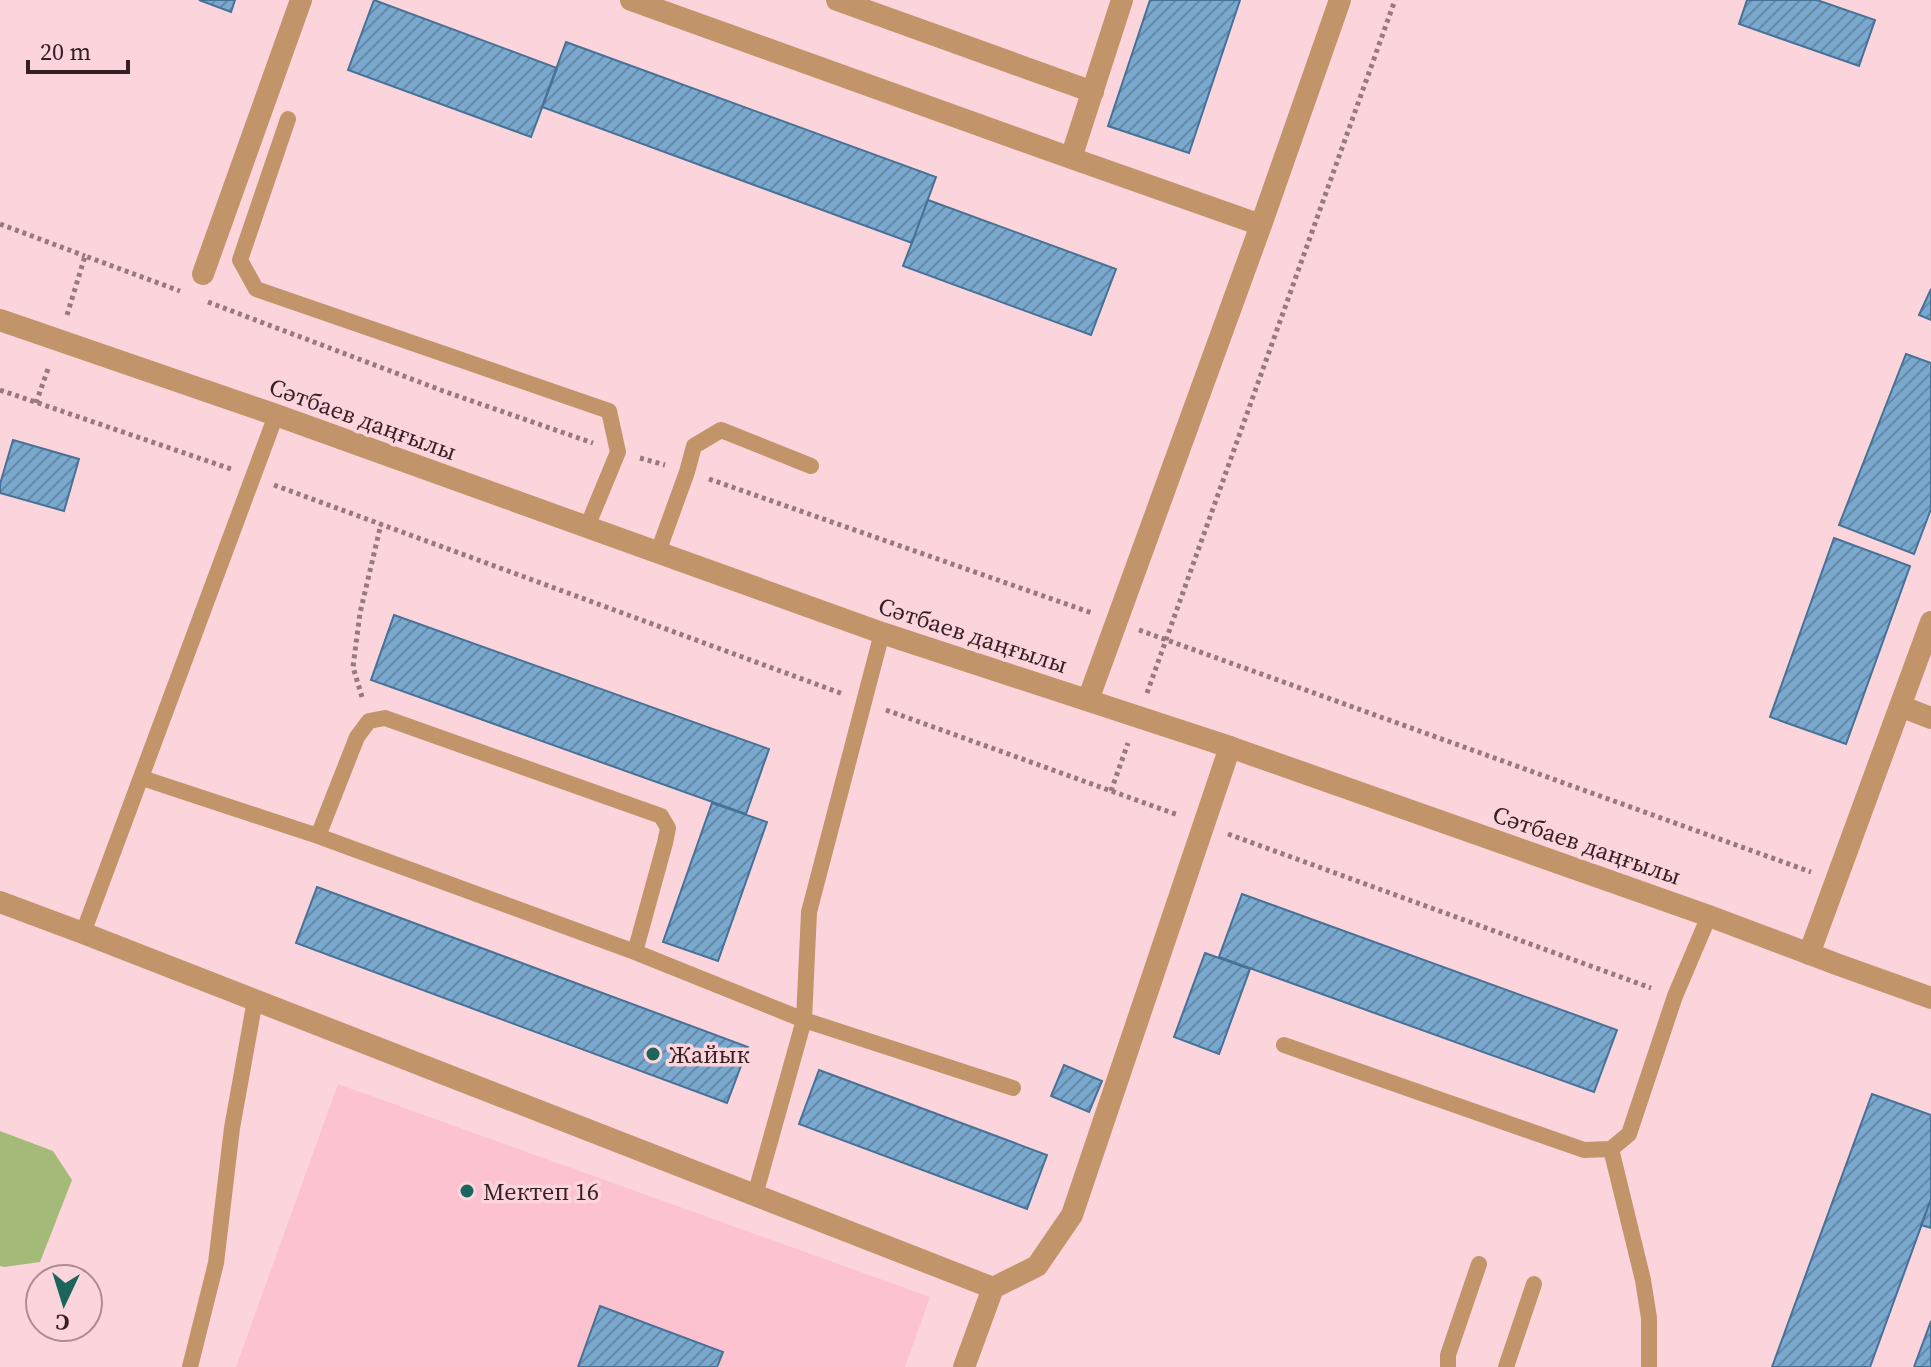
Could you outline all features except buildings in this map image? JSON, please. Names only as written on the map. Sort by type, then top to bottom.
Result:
[{"type":"street","points":[[203,274],[301,0]]},
{"type":"street","points":[[631,0],[1261,225]]},
{"type":"street","points":[[837,0],[1093,92]]},
{"type":"street","points":[[1071,158],[1122,0]]},
{"type":"street","points":[[1088,700],[1340,0]]},
{"type":"street","name":"Сәтбаев даңғылы","points":[[0,320],[276,415],[882,633],[1230,747],[1931,998]]},
{"type":"street","points":[[1809,954],[1931,622]]},
{"type":"street","points":[[1900,706],[1931,718]]},
{"type":"street","points":[[964,1367],[993,1288],[1037,1266],[1072,1215],[1230,747]]},
{"type":"street","points":[[0,902],[993,1288]]},
{"type":"lane","points":[[288,119],[240,260],[256,289],[609,411],[618,452],[587,527]]},
{"type":"lane","points":[[83,933],[276,415]]},
{"type":"lane","points":[[658,552],[694,446],[721,430],[811,466]]},
{"type":"lane","points":[[755,1195],[804,1020],[809,912],[882,633]]},
{"type":"lane","points":[[318,836],[357,737],[369,721],[385,718],[661,816],[668,828],[635,952]]},
{"type":"lane","points":[[142,778],[318,836],[635,952],[804,1020],[1013,1088]]},
{"type":"lane","points":[[1284,1045],[1584,1150],[1611,1149],[1629,1134],[1675,996],[1709,916]]},
{"type":"lane","points":[[190,1367],[216,1263],[232,1128],[255,1000]]},
{"type":"lane","points":[[1611,1149],[1643,1280],[1649,1318],[1649,1367]]},
{"type":"lane","points":[[1448,1367],[1448,1355],[1479,1264]]},
{"type":"lane","points":[[1506,1367],[1534,1284]]},
{"type":"path","points":[[1167,639],[1395,0]]},
{"type":"path","points":[[0,224],[181,292]]},
{"type":"path","points":[[36,403],[85,256]]},
{"type":"path","points":[[195,297],[446,392],[618,452],[687,472],[1167,639],[1836,881]]},
{"type":"path","points":[[369,721],[353,667],[360,613],[381,524]]},
{"type":"shaded area","name":"Мектеп 16","points":[[338,1084],[930,1297],[905,1367],[236,1367]]},
{"type":"green space","points":[[0,1131],[53,1151],[72,1180],[40,1262],[0,1266]]},
{"type":"place","name":"Жайык","points":[[653,1054]]},
{"type":"place","name":"Мектеп 16","points":[[467,1191]]}]
